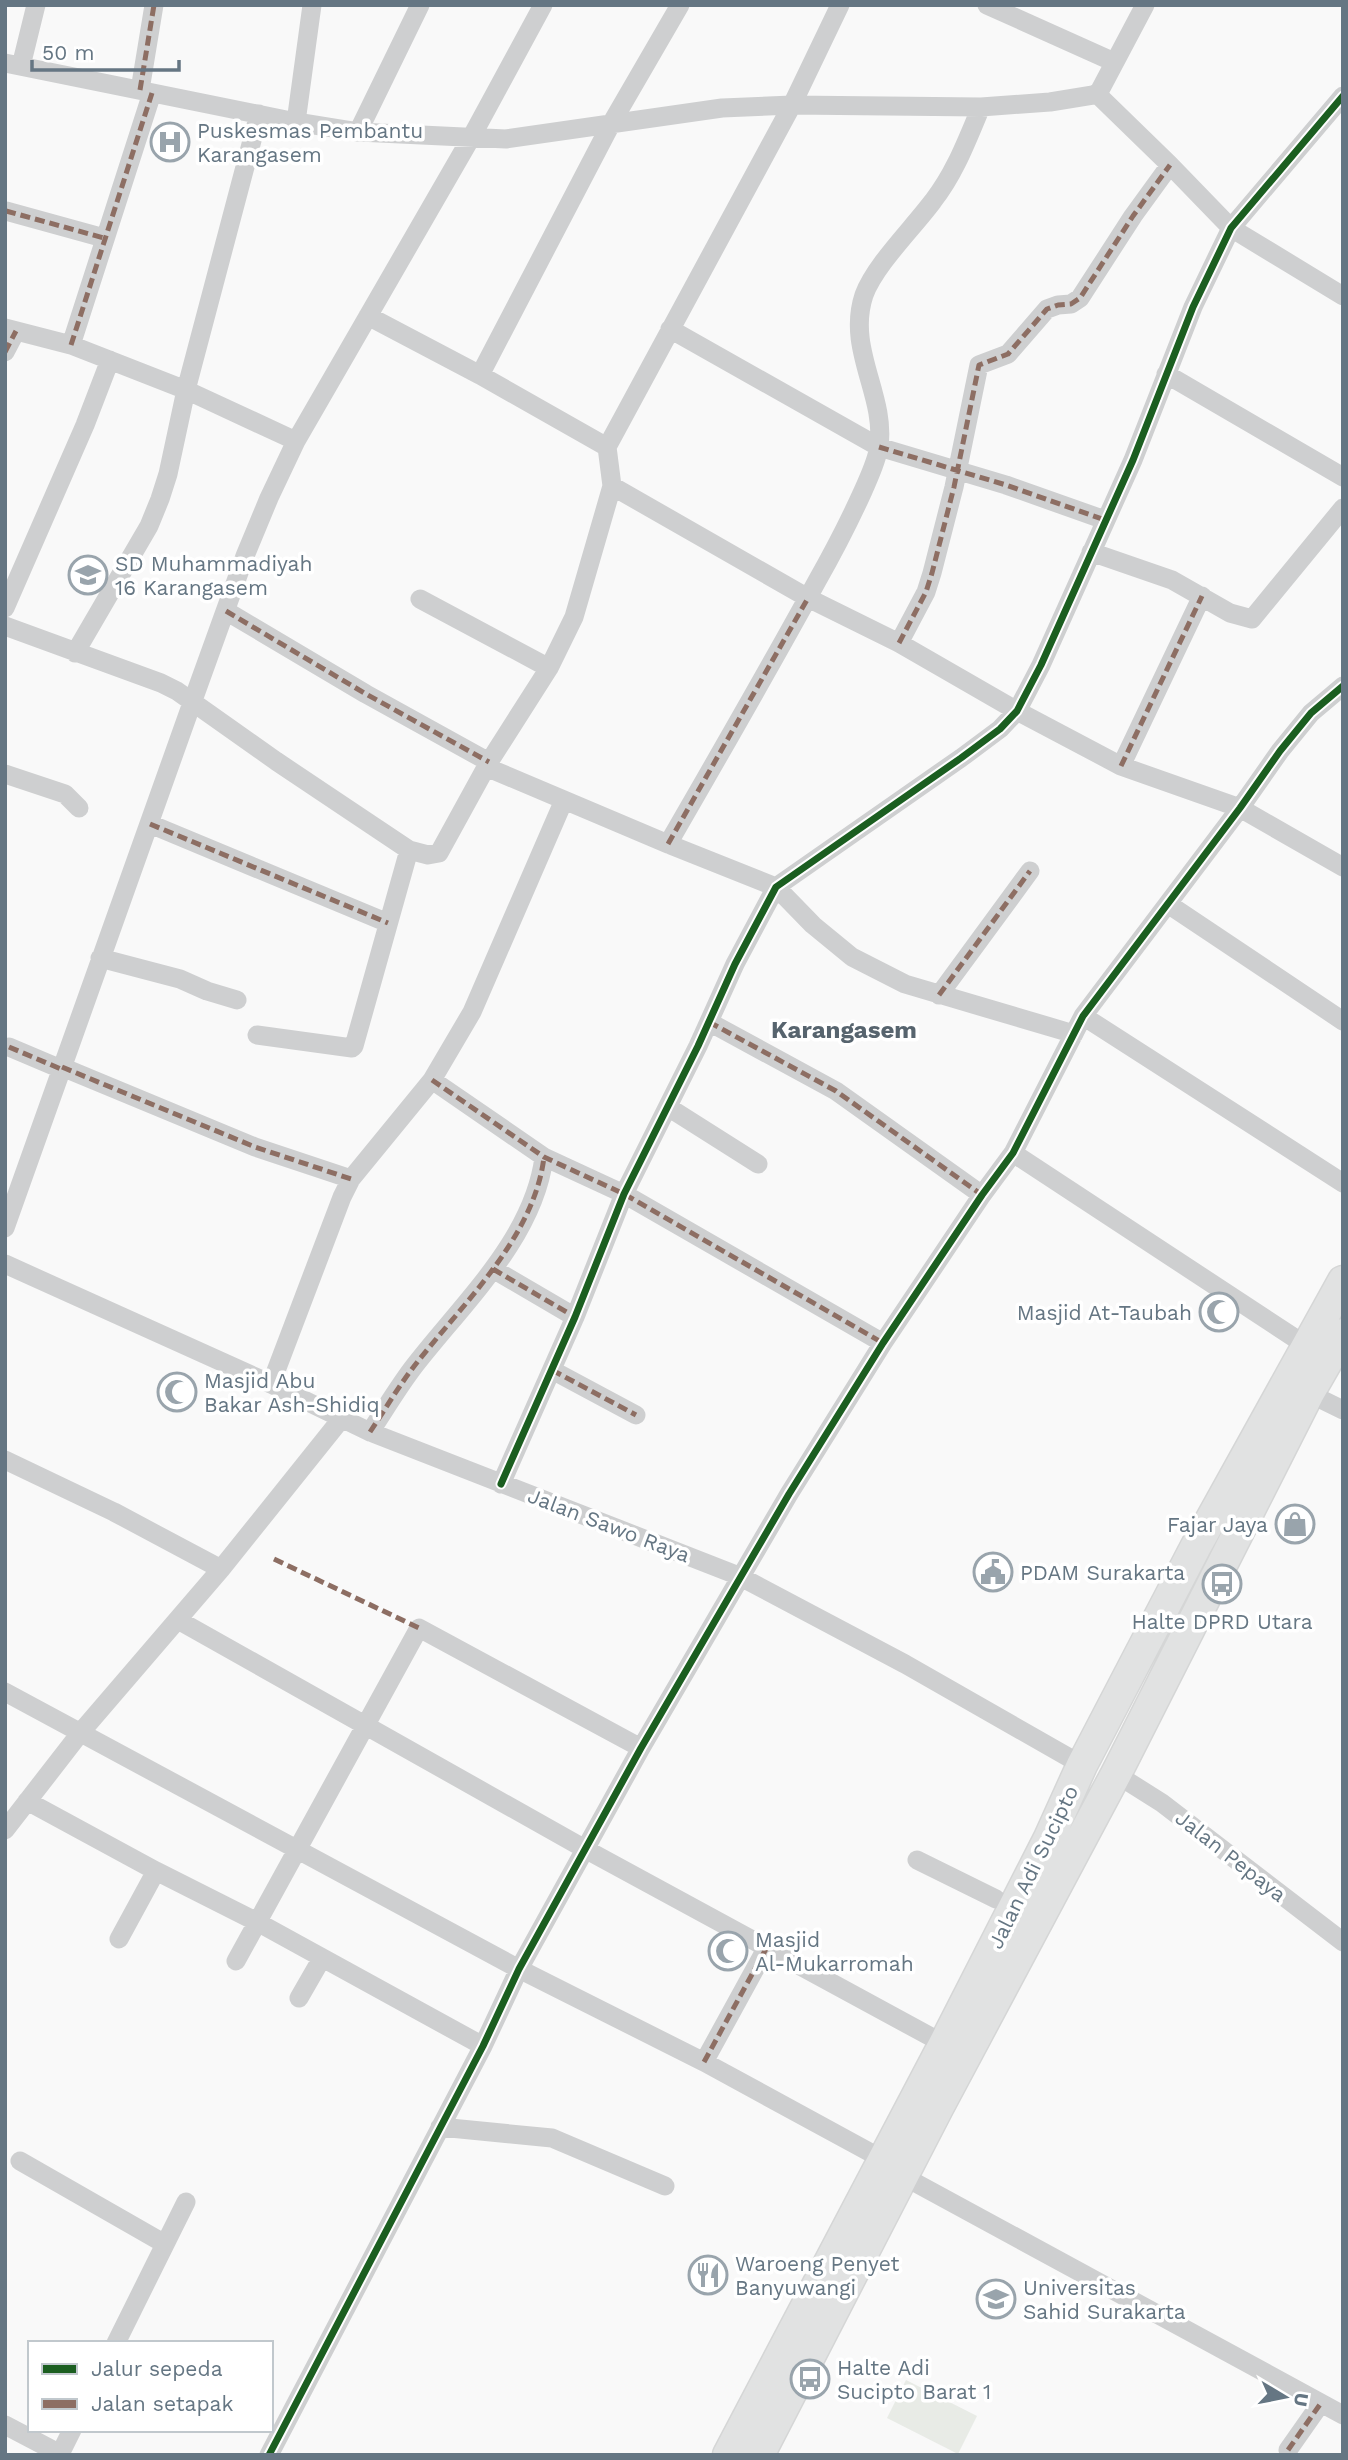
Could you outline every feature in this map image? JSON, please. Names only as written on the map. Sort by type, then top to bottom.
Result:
[{"type":"highway","name":"Jalan Adi Sucipto","points":[[759,2455],[893,2168],[944,2043],[1049,1838],[1082,1765],[1201,1536],[1326,1346],[1343,1282]]},
{"type":"highway","name":"Jalan Adi Sucipto","points":[[729,2455],[1116,1774],[1297,1388]]},
{"type":"street","points":[[36,5],[13,65],[358,132],[506,139],[709,110],[792,105],[981,107],[1050,102],[1097,94]]},
{"type":"street","points":[[71,345],[104,238],[126,178],[146,92],[154,5]]},
{"type":"street","points":[[296,122],[312,5]]},
{"type":"street","points":[[358,132],[420,5]]},
{"type":"street","points":[[5,1228],[245,556],[296,441],[472,136],[543,5]]},
{"type":"street","points":[[480,375],[611,124],[680,5]]},
{"type":"street","points":[[5,626],[177,691],[409,850],[428,855],[439,853],[488,764],[549,668],[574,617],[612,486],[607,447],[792,105],[840,5]]},
{"type":"street","points":[[987,5],[1114,62]]},
{"type":"street","points":[[1097,94],[1145,5]]},
{"type":"street","points":[[1097,94],[1171,165],[1231,228],[1343,296]]},
{"type":"street","points":[[501,1484],[575,1317],[624,1195],[735,964],[776,887],[961,758],[1000,729],[1017,711],[1041,665],[1133,460],[1193,307],[1231,228],[1343,96]]},
{"type":"street","points":[[668,844],[808,598],[869,478],[879,447],[879,422],[860,346],[862,304],[874,277],[949,177],[981,107]]},
{"type":"street","points":[[75,653],[138,545],[156,508],[168,474],[186,390],[259,114]]},
{"type":"street","points":[[899,643],[926,592],[932,573],[979,365],[1008,354],[1047,309],[1058,304],[1071,304],[1080,298],[1133,216],[1171,165]]},
{"type":"street","points":[[6,211],[104,238]]},
{"type":"street","points":[[368,316],[607,447]]},
{"type":"street","points":[[5,352],[10,329],[71,345],[186,390],[296,441]]},
{"type":"street","points":[[670,329],[879,447],[1006,485],[1105,520]]},
{"type":"street","points":[[5,608],[110,360]]},
{"type":"street","points":[[1166,374],[1343,477]]},
{"type":"street","points":[[612,486],[808,598],[899,643],[1017,711],[1121,766],[1240,808],[1343,866]]},
{"type":"street","points":[[1091,552],[1143,569],[1252,620],[1343,508]]},
{"type":"street","points":[[1121,766],[1202,596]]},
{"type":"street","points":[[420,599],[549,668]]},
{"type":"street","points":[[226,611],[488,764],[564,800],[776,887],[813,925],[852,957],[905,984],[939,995],[1079,1025],[1343,1183]]},
{"type":"street","points":[[269,2455],[483,2046],[519,1969],[739,1576],[883,1343],[1013,1153],[1079,1025],[1296,730],[1311,713],[1343,686]]},
{"type":"street","points":[[5,774],[65,794],[79,808]]},
{"type":"street","points":[[271,1384],[351,1179],[432,1080],[472,1012],[564,800]]},
{"type":"street","points":[[150,824],[388,923]]},
{"type":"street","points":[[257,1035],[352,1048],[409,850]]},
{"type":"street","points":[[939,995],[1030,871]]},
{"type":"street","points":[[1168,904],[1343,1021]]},
{"type":"street","points":[[100,958],[180,979],[237,1000]]},
{"type":"street","points":[[709,1022],[836,1091],[982,1195]]},
{"type":"street","points":[[9,1047],[255,1147],[351,1179]]},
{"type":"street","points":[[432,1080],[544,1157],[624,1195],[883,1343]]},
{"type":"street","points":[[668,1108],[758,1164]]},
{"type":"street","points":[[1013,1153],[1326,1346]]},
{"type":"street","points":[[370,1432],[411,1370],[493,1269],[532,1204],[544,1157]]},
{"type":"street","name":"Jalan Sawo Raya","points":[[5,1264],[271,1384],[370,1432],[739,1576],[905,1664],[1082,1765]]},
{"type":"street","points":[[493,1269],[575,1317]]},
{"type":"street","points":[[552,1370],[636,1415]]},
{"type":"street","points":[[1297,1388],[1343,1410]]},
{"type":"street","points":[[5,1830],[81,1732],[221,1569],[342,1418]]},
{"type":"street","points":[[5,1460],[114,1512],[221,1569]]},
{"type":"street","points":[[178,1620],[364,1727],[944,2043]]},
{"type":"street","points":[[236,1961],[419,1628],[641,1748]]},
{"type":"street","points":[[5,1692],[519,1969],[704,2062],[1217,2349],[1343,2415]]},
{"type":"street","name":"Jalan Pepaya","points":[[1116,1774],[1162,1803],[1343,1941]]},
{"type":"street","points":[[27,1801],[259,1923],[483,2046]]},
{"type":"street","points":[[917,1860],[996,1899]]},
{"type":"street","points":[[119,1940],[156,1871]]},
{"type":"street","points":[[704,2062],[766,1947]]},
{"type":"street","points":[[299,1998],[322,1958]]},
{"type":"street","points":[[440,2127],[552,2138],[664,2186]]},
{"type":"street","points":[[20,2161],[165,2244]]},
{"type":"street","points":[[117,2341],[186,2202]]},
{"type":"street","points":[[1288,2450],[1321,2403]]},
{"type":"street","points":[[5,2425],[61,2454],[71,2432]]},
{"type":"shaded area","points":[[906,2380],[977,2416],[958,2454],[887,2418]]},
{"type":"marked path","points":[[140,90],[154,5]]},
{"type":"marked path","points":[[71,345],[152,93]]},
{"type":"marked path","points":[[899,643],[926,592],[932,573],[954,487],[979,365],[1008,354],[1047,309],[1071,304],[1080,298],[1170,165]]},
{"type":"marked path","points":[[6,211],[104,238]]},
{"type":"marked path","points":[[5,352],[16,331]]},
{"type":"marked path","points":[[879,447],[1006,485],[1105,520]]},
{"type":"marked path","points":[[1121,766],[1202,596]]},
{"type":"marked path","points":[[668,844],[808,598]]},
{"type":"marked path","points":[[226,611],[366,694],[489,762]]},
{"type":"marked path","points":[[150,824],[388,923]]},
{"type":"marked path","points":[[939,995],[1030,871]]},
{"type":"marked path","points":[[709,1022],[836,1091],[982,1195]]},
{"type":"marked path","points":[[9,1047],[61,1069]]},
{"type":"marked path","points":[[62,1067],[255,1147],[351,1179]]},
{"type":"marked path","points":[[432,1080],[544,1157],[624,1194],[883,1343]]},
{"type":"marked path","points":[[370,1432],[412,1369],[472,1296],[510,1244],[526,1216],[544,1157]]},
{"type":"marked path","points":[[493,1269],[575,1317]]},
{"type":"marked path","points":[[552,1370],[636,1415]]},
{"type":"marked path","points":[[274,1559],[419,1628]]},
{"type":"marked path","points":[[704,2062],[767,1947]]},
{"type":"marked path","points":[[1288,2450],[1321,2403]]},
{"type":"cycle path","points":[[501,1484],[575,1317],[624,1194],[698,1046],[735,964],[776,887],[961,758],[1000,729],[1017,711],[1041,665],[1133,460],[1193,307],[1231,228],[1343,96]]},
{"type":"cycle path","points":[[269,2455],[483,2046],[519,1969],[641,1748],[789,1494],[883,1343],[1013,1153],[1083,1016],[1280,751],[1311,713],[1343,686]]},
{"type":"place","name":"Puskesmas Pembantu Karangasem","points":[[170,142]]},
{"type":"place","name":"SD Muhammadiyah 16 Karangasem","points":[[88,575]]},
{"type":"place","name":"Masjid At-Taubah","points":[[1219,1312]]},
{"type":"place","name":"Masjid Abu Bakar Ash-Shidiq","points":[[177,1392]]},
{"type":"place","name":"Fajar Jaya","points":[[1295,1524]]},
{"type":"place","name":"PDAM Surakarta","points":[[993,1572]]},
{"type":"place","name":"Halte DPRD Utara","points":[[1222,1584]]},
{"type":"place","name":"Masjid Al-Mukarromah","points":[[728,1951]]},
{"type":"place","name":"Waroeng Penyet Banyuwangi","points":[[708,2275]]},
{"type":"place","name":"Universitas Sahid Surakarta","points":[[996,2299]]},
{"type":"place","name":"Halte Adi Sucipto Barat 1","points":[[810,2379]]},
{"type":"district","name":"Karangasem","points":[[844,1030]]}]
